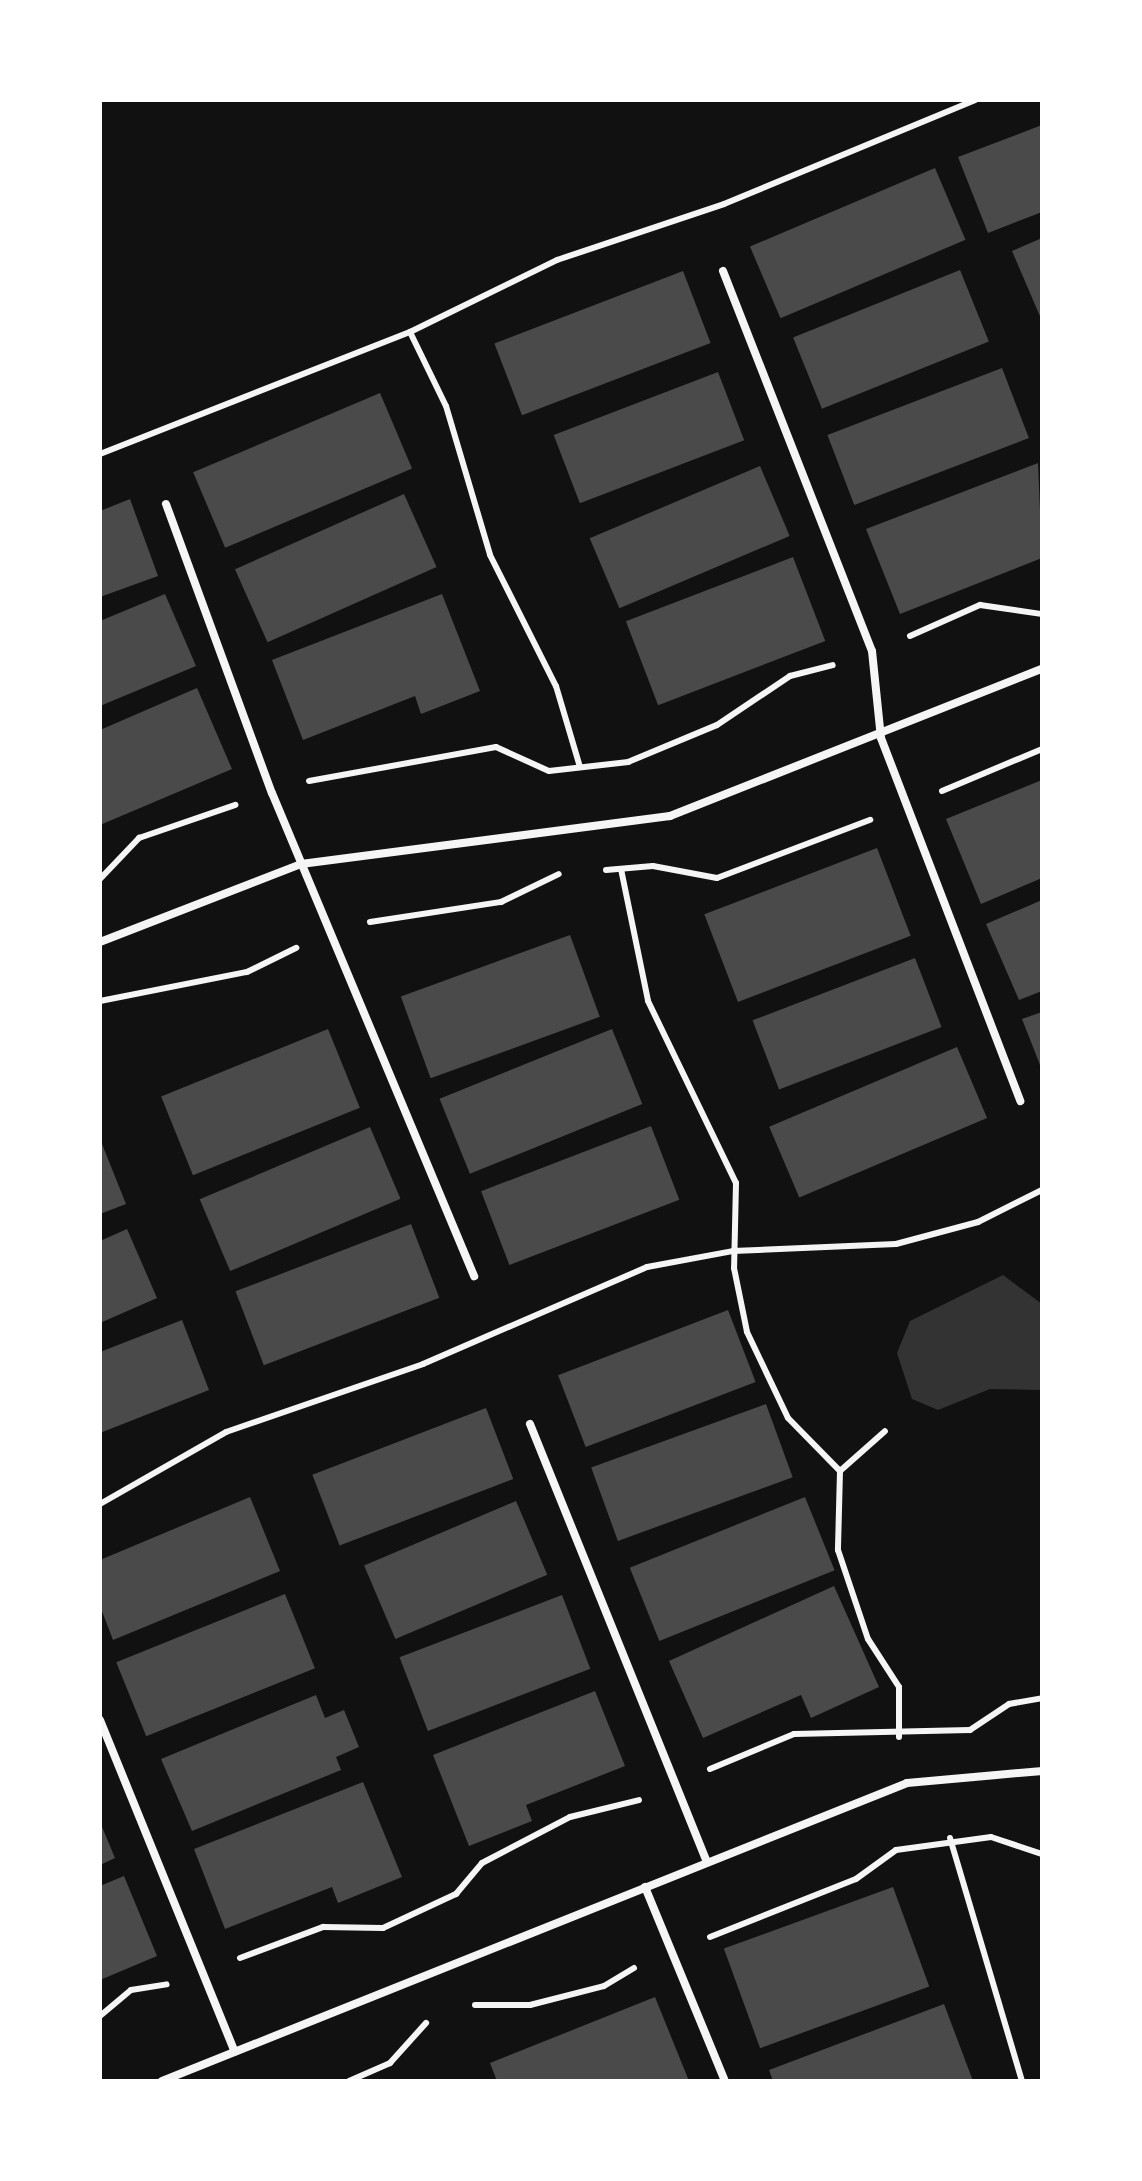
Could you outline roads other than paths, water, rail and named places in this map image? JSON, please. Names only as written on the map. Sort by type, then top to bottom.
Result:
[{"type":"lane","points":[[723,271],[872,651],[881,738],[1020,1101]]},
{"type":"lane","points":[[166,504],[272,793],[474,1276]]},
{"type":"lane","points":[[100,942],[301,864],[670,816],[881,738],[1042,669]]},
{"type":"lane","points":[[530,1424],[707,1862]]},
{"type":"lane","points":[[100,1720],[235,2052]]},
{"type":"lane","points":[[162,2081],[183,2077],[235,2052],[907,1783],[1042,1770]]},
{"type":"lane","points":[[645,1888],[725,2081]]}]
